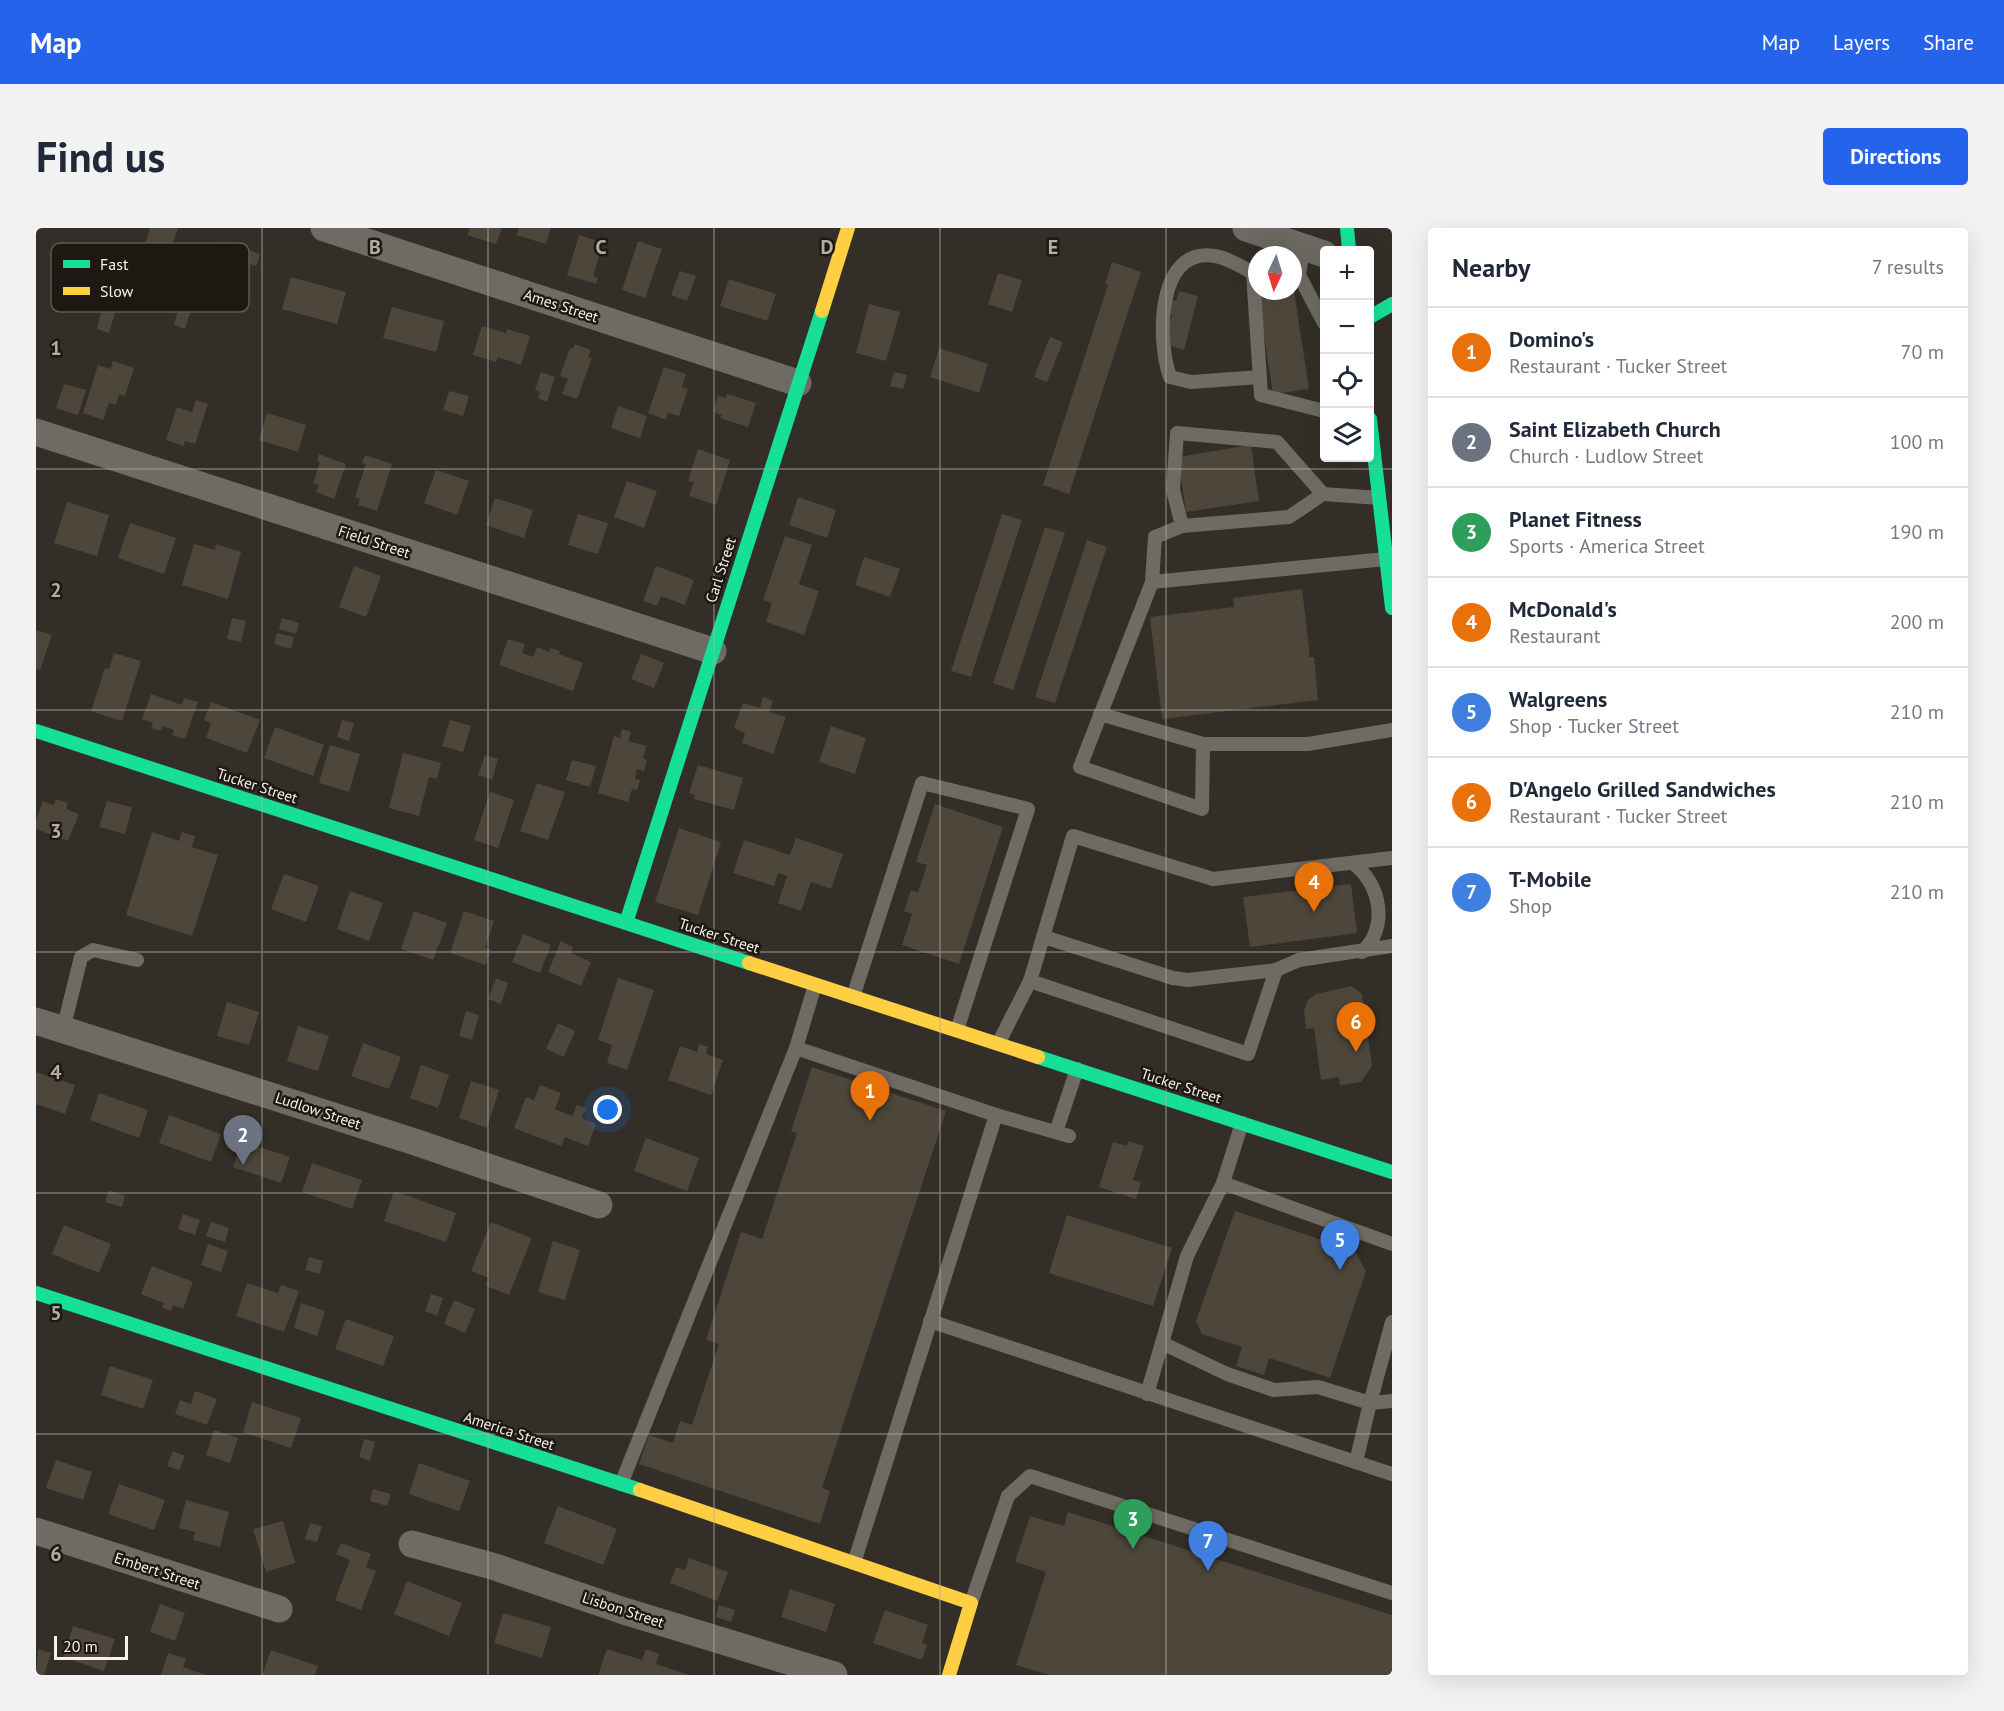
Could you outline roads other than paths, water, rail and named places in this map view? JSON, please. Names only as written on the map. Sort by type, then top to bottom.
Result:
[{"type":"street","name":"Ames Street","points":[[324,228],[798,383]]},
{"type":"street","name":"Carl Street","points":[[626,923],[848,228]]},
{"type":"street","points":[[1246,228],[1314,251]]},
{"type":"street","points":[[1347,228],[1349,246]]},
{"type":"street","points":[[1374,321],[1392,304]]},
{"type":"street","name":"Field Street","points":[[36,432],[713,651]]},
{"type":"street","points":[[1374,454],[1392,608]]},
{"type":"street","name":"Tucker Street","points":[[36,731],[1392,1172]]},
{"type":"street","name":"Ludlow Street","points":[[36,1021],[415,1142],[598,1205]]},
{"type":"street","name":"America Street","points":[[36,1293],[621,1484],[971,1603]]},
{"type":"street","name":"Embert Street","points":[[36,1531],[279,1610]]},
{"type":"street","name":"Lisbon Street","points":[[412,1544],[492,1566],[624,1611],[834,1675]]},
{"type":"street","points":[[949,1675],[971,1603]]},
{"type":"lane","points":[[1302,267],[1314,251]]},
{"type":"lane","points":[[1248,270],[1216,256],[1195,257],[1174,271],[1162,316],[1163,358],[1170,377],[1191,382],[1260,377]]},
{"type":"lane","points":[[1302,285],[1320,316]]},
{"type":"lane","points":[[1256,300],[1261,395],[1320,410]]},
{"type":"lane","points":[[1182,526],[1173,490],[1177,432],[1277,442],[1323,494]]},
{"type":"lane","points":[[1203,744],[1202,809],[1080,767],[1152,582],[1155,537],[1182,526],[1290,517],[1323,494],[1379,498]]},
{"type":"lane","points":[[1152,582],[1386,560]]},
{"type":"lane","points":[[1101,714],[1203,744],[1308,744],[1392,730]]},
{"type":"lane","points":[[853,997],[922,783],[1028,809],[957,1030]]},
{"type":"lane","points":[[998,1044],[1030,981],[1044,937],[1054,893],[1073,836],[1213,879],[1392,858]]},
{"type":"lane","points":[[1352,863],[1365,872],[1373,884],[1379,922],[1373,942],[1362,952]]},
{"type":"lane","points":[[1044,937],[1173,978],[1188,980],[1276,970],[1299,960],[1392,946]]},
{"type":"lane","points":[[63,1030],[81,957],[93,950],[137,960]]},
{"type":"lane","points":[[1030,981],[1248,1054],[1276,970]]},
{"type":"lane","points":[[621,1484],[796,1048],[815,984]]},
{"type":"lane","points":[[796,1048],[996,1115],[1062,1134],[1077,1069]]},
{"type":"lane","points":[[854,1563],[996,1115]]},
{"type":"lane","points":[[1147,1394],[1187,1256],[1223,1183],[1242,1123]]},
{"type":"lane","points":[[1223,1183],[1392,1244]]},
{"type":"lane","points":[[930,1321],[1392,1474]]},
{"type":"lane","points":[[1356,1462],[1392,1322]]},
{"type":"lane","points":[[1162,1343],[1227,1374],[1274,1390],[1318,1387],[1370,1403],[1392,1401]]},
{"type":"lane","points":[[971,1603],[1008,1496],[1030,1476],[1392,1593]]},
{"type":"place","name":"McDonald's","points":[[1314,912]]},
{"type":"place","name":"D'Angelo Grilled Sandwiches","points":[[1356,1052]]},
{"type":"place","name":"Domino's","points":[[870,1121]]},
{"type":"place","name":"Saint Elizabeth Church","points":[[243,1165]]},
{"type":"place","name":"Walgreens","points":[[1340,1270]]},
{"type":"place","name":"Planet Fitness","points":[[1133,1549]]},
{"type":"place","name":"T-Mobile","points":[[1208,1571]]}]
